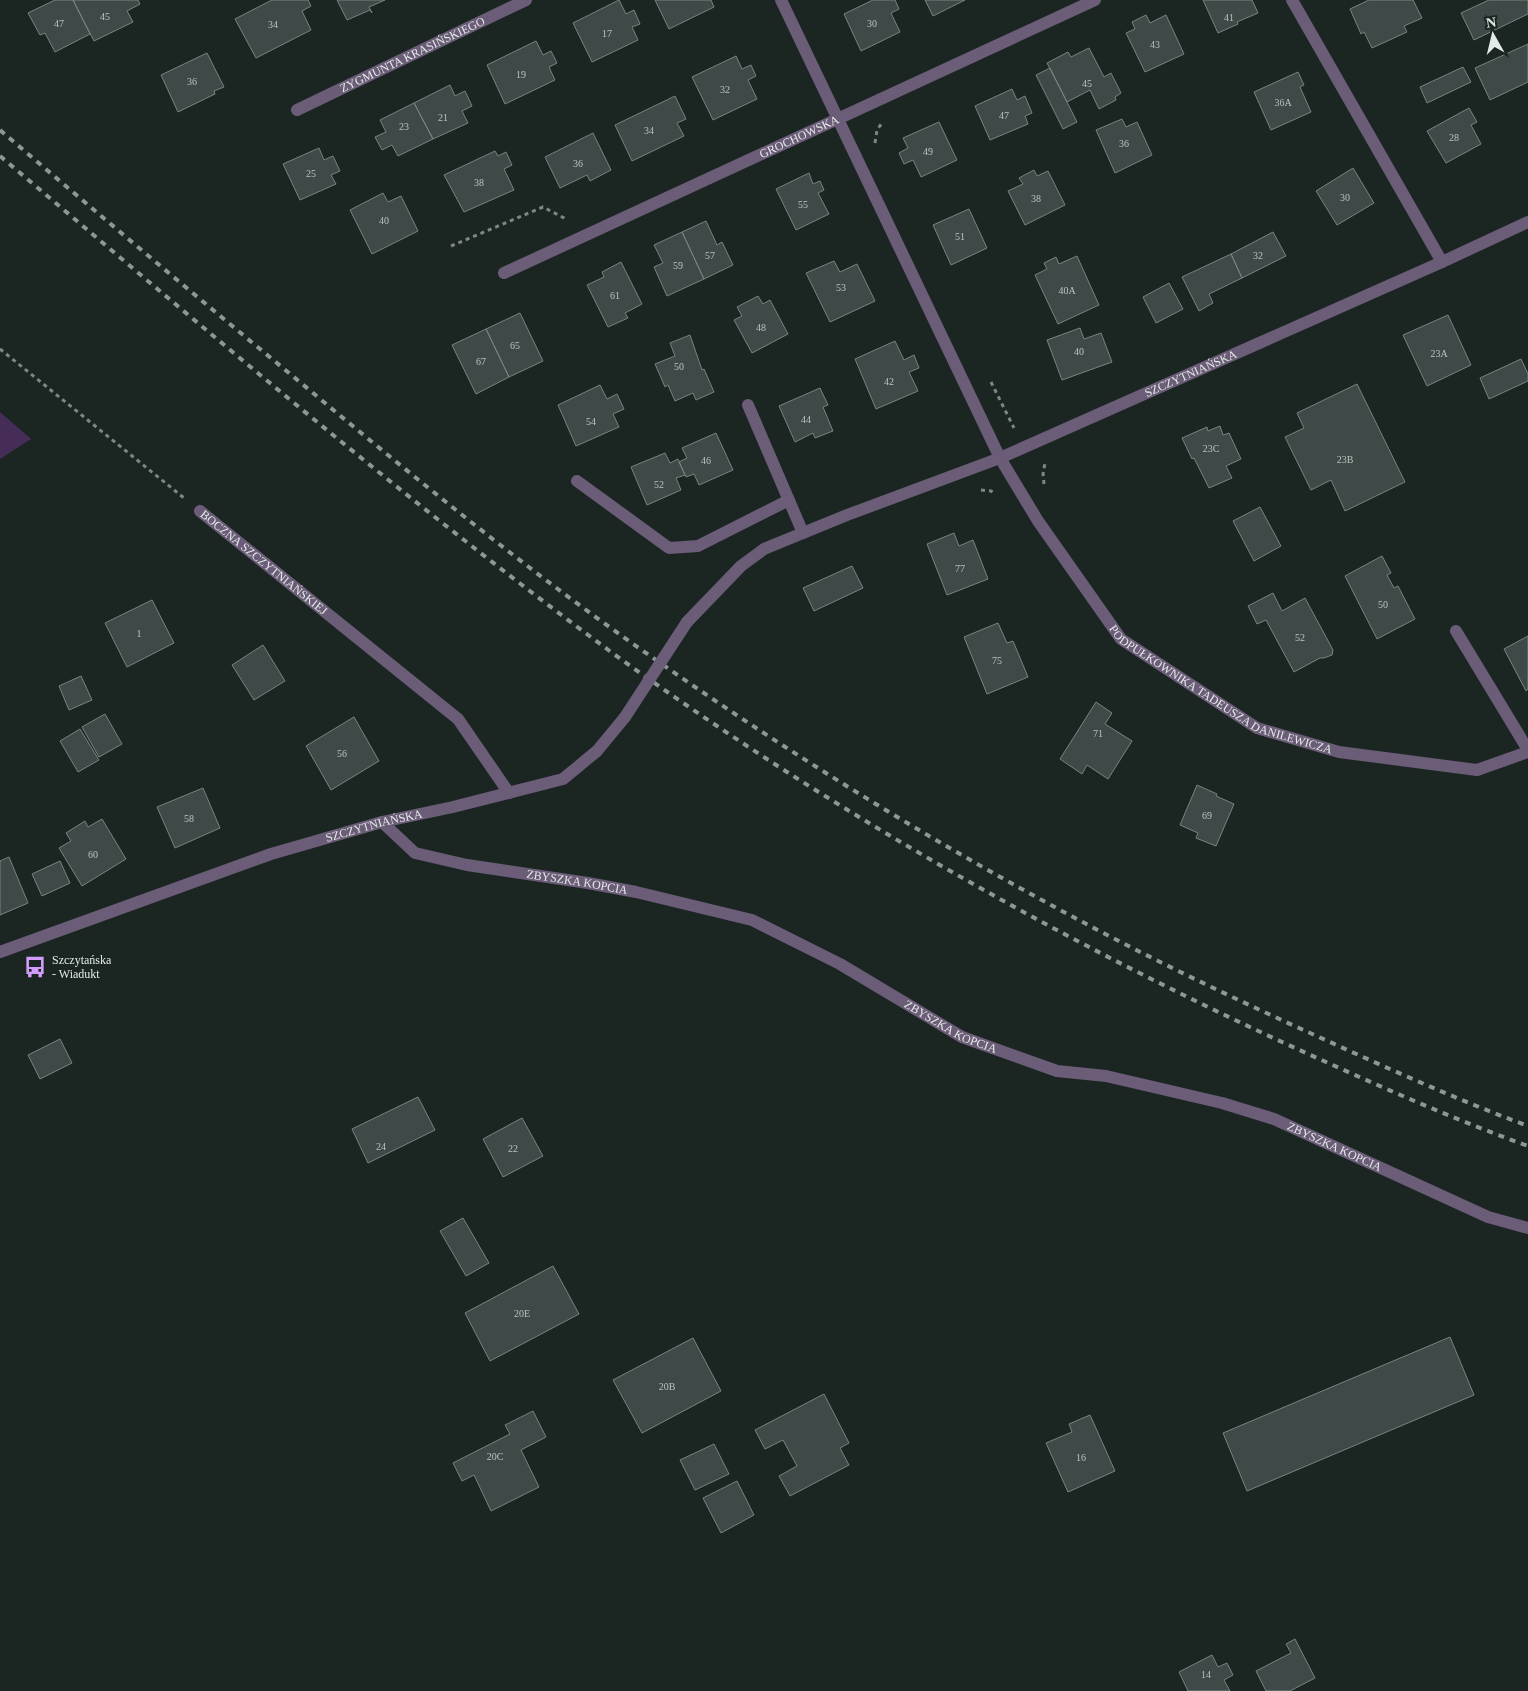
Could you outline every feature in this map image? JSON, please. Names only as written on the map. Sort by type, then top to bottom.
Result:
[{"type":"street","name":"ZYGMUNTA KRASIŃSKIEGO","points":[[298,110],[526,0]]},
{"type":"street","name":"PODPUŁKOWNIKA TADEUSZA DANILEWICZA","points":[[781,0],[1000,458],[1038,521],[1121,639],[1257,728],[1340,752],[1476,770],[1528,751]]},
{"type":"street","name":"GROCHOWSKA","points":[[504,273],[1095,0]]},
{"type":"street","points":[[1292,0],[1442,262]]},
{"type":"street","name":"SZCZYTNIAŃSKA","points":[[0,952],[272,854],[382,822],[453,807],[562,779],[597,751],[625,718],[687,622],[741,566],[764,550],[847,515],[1024,448],[1528,222]]},
{"type":"street","points":[[748,405],[803,533]]},
{"type":"street","points":[[577,481],[669,548],[698,546],[788,500]]},
{"type":"street","name":"BOCZNA SZCZYTNIAŃSKIEJ","points":[[200,511],[458,720],[509,793]]},
{"type":"street","points":[[1456,631],[1528,751]]},
{"type":"street","name":"ZBYSZKA KOPCIA","points":[[382,822],[415,853],[466,865],[588,882],[752,920],[840,964],[962,1037],[1057,1071],[1106,1076],[1222,1103],[1274,1119],[1488,1217],[1528,1228]]},
{"type":"path","points":[[872,103],[883,122],[877,130],[875,143],[877,150]]},
{"type":"path","points":[[451,246],[543,206],[568,220]]},
{"type":"path","name":"BOCZNA SZCZYTNIAŃSKIEJ","points":[[0,349],[200,511]]},
{"type":"path","points":[[989,377],[1024,448]]},
{"type":"path","points":[[973,489],[991,491],[998,496]]},
{"type":"shaded area","points":[[0,412],[31,439],[0,459]]},
{"type":"building","points":[[55,0],[73,0],[90,34],[55,52],[45,33],[40,35],[28,13]]},
{"type":"building","points":[[73,0],[138,0],[140,4],[127,11],[133,22],[94,41]]},
{"type":"building","points":[[272,0],[308,0],[311,6],[302,11],[311,30],[256,58],[235,19]]},
{"type":"building","points":[[337,0],[385,0],[369,7],[372,13],[370,10],[347,20]]},
{"type":"building","points":[[619,0],[626,14],[634,10],[640,24],[632,27],[638,40],[592,62],[573,23]]},
{"type":"building","points":[[655,0],[711,0],[714,7],[669,29]]},
{"type":"building","points":[[873,0],[895,0],[899,9],[891,13],[900,32],[861,51],[844,14]]},
{"type":"building","points":[[925,0],[965,0],[933,16]]},
{"type":"building","points":[[1203,0],[1252,0],[1258,13],[1218,33]]},
{"type":"building","points":[[1369,0],[1413,0],[1422,18],[1404,26],[1407,32],[1372,48],[1364,32],[1361,34],[1350,9]]},
{"type":"building","points":[[1489,0],[1528,0],[1528,14],[1474,40],[1461,13]]},
{"type":"building","points":[[1146,15],[1150,23],[1166,15],[1184,54],[1145,72],[1126,33],[1135,29],[1132,22]]},
{"type":"building","points":[[536,41],[543,55],[551,51],[557,63],[549,67],[555,80],[505,104],[487,65]]},
{"type":"building","points":[[1528,44],[1528,82],[1490,100],[1475,68]]},
{"type":"building","points":[[1089,48],[1104,77],[1111,73],[1121,93],[1115,97],[1116,100],[1099,109],[1090,90],[1067,102],[1047,63],[1068,52],[1071,57]]},
{"type":"building","points":[[207,53],[224,87],[214,91],[215,94],[178,112],[161,75]]},
{"type":"building","points":[[736,56],[742,69],[751,65],[756,76],[748,80],[757,99],[713,120],[692,77]]},
{"type":"building","points":[[1463,67],[1471,82],[1427,103],[1420,87]]},
{"type":"building","points":[[1050,68],[1077,122],[1063,129],[1036,75]]},
{"type":"building","points":[[1298,72],[1304,85],[1300,87],[1311,112],[1271,130],[1254,92]]},
{"type":"building","points":[[450,85],[455,96],[465,91],[472,106],[462,111],[468,123],[433,139],[414,103]]},
{"type":"building","points":[[1012,89],[1017,100],[1025,96],[1032,113],[1025,116],[1028,124],[990,140],[975,106]]},
{"type":"building","points":[[675,96],[686,119],[677,123],[684,136],[632,161],[615,125]]},
{"type":"building","points":[[414,103],[433,139],[398,156],[392,145],[382,150],[375,137],[386,132],[380,120]]},
{"type":"building","points":[[1469,108],[1477,122],[1471,125],[1481,144],[1446,163],[1427,131]]},
{"type":"building","points":[[1122,119],[1126,127],[1137,122],[1152,155],[1115,173],[1096,130]]},
{"type":"building","points":[[939,122],[957,160],[921,177],[913,160],[904,164],[899,153],[908,148],[903,138]]},
{"type":"building","points":[[593,133],[611,170],[590,181],[587,175],[560,188],[545,157]]},
{"type":"building","points":[[319,148],[324,160],[333,156],[340,171],[331,175],[336,184],[300,200],[283,164]]},
{"type":"building","points":[[495,151],[498,156],[506,152],[512,165],[504,169],[514,190],[464,212],[444,175]]},
{"type":"building","points":[[1353,168],[1374,203],[1337,225],[1316,191]]},
{"type":"building","points":[[1034,170],[1037,176],[1048,171],[1065,205],[1025,225],[1008,191],[1023,184],[1019,178]]},
{"type":"building","points":[[809,173],[813,184],[820,181],[824,190],[818,193],[829,214],[796,230],[776,189]]},
{"type":"building","points":[[383,193],[388,202],[401,196],[418,231],[372,254],[350,210]]},
{"type":"building","points":[[969,209],[987,248],[951,265],[933,225]]},
{"type":"building","points":[[706,221],[717,245],[722,242],[733,265],[704,279],[682,232]]},
{"type":"building","points":[[682,232],[704,279],[667,296],[654,267],[663,263],[654,245]]},
{"type":"building","points":[[1273,232],[1286,256],[1242,278],[1231,254]]},
{"type":"building","points":[[1231,254],[1242,278],[1209,294],[1213,303],[1199,311],[1182,277]]},
{"type":"building","points":[[1077,256],[1099,305],[1058,324],[1035,275],[1047,269],[1044,263],[1056,257],[1059,264]]},
{"type":"building","points":[[834,261],[840,272],[857,264],[875,301],[830,322],[806,273]]},
{"type":"building","points":[[621,262],[642,304],[625,313],[628,318],[608,327],[587,285],[604,277],[602,272]]},
{"type":"building","points":[[1169,283],[1183,309],[1156,323],[1143,297]]},
{"type":"building","points":[[758,296],[763,304],[770,300],[788,334],[752,353],[734,320],[742,316],[737,307]]},
{"type":"building","points":[[520,313],[543,361],[509,377],[486,329]]},
{"type":"building","points":[[1448,315],[1471,365],[1427,386],[1403,335]]},
{"type":"building","points":[[1080,328],[1084,339],[1101,333],[1112,362],[1062,380],[1047,340]]},
{"type":"building","points":[[486,329],[509,377],[476,394],[452,345]]},
{"type":"building","points":[[690,335],[702,370],[704,369],[714,392],[696,400],[693,393],[675,401],[668,385],[665,387],[655,364],[675,356],[670,343]]},
{"type":"building","points":[[895,341],[904,360],[914,355],[919,368],[909,372],[918,391],[876,409],[855,359]]},
{"type":"building","points":[[1521,359],[1528,374],[1528,381],[1489,399],[1480,378]]},
{"type":"building","points":[[1357,384],[1405,482],[1345,511],[1331,480],[1311,490],[1285,437],[1304,428],[1297,413]]},
{"type":"building","points":[[600,385],[607,399],[617,394],[624,409],[613,414],[619,427],[576,446],[558,405]]},
{"type":"building","points":[[820,388],[828,405],[823,407],[833,431],[815,438],[813,433],[795,442],[779,406]]},
{"type":"building","points":[[1220,426],[1223,435],[1229,433],[1241,459],[1226,466],[1232,478],[1209,488],[1182,438],[1207,427],[1208,431]]},
{"type":"building","points":[[716,433],[733,470],[699,485],[694,474],[686,477],[679,462],[687,458],[682,448]]},
{"type":"building","points":[[665,453],[670,463],[678,459],[685,475],[676,478],[681,490],[647,505],[631,467]]},
{"type":"building","points":[[1260,507],[1281,546],[1254,561],[1233,521]]},
{"type":"building","points":[[954,533],[959,546],[973,540],[988,579],[947,595],[927,544]]},
{"type":"building","points":[[1382,556],[1391,573],[1387,575],[1394,588],[1398,586],[1415,619],[1377,639],[1345,576]]},
{"type":"building","points":[[852,566],[863,588],[814,611],[803,588]]},
{"type":"building","points":[[1273,593],[1282,611],[1305,598],[1333,650],[1332,655],[1320,658],[1294,672],[1266,620],[1257,624],[1248,606]]},
{"type":"building","points":[[152,600],[174,643],[127,667],[105,623]]},
{"type":"building","points":[[998,623],[1007,643],[1013,641],[1028,677],[987,694],[964,637]]},
{"type":"building","points":[[1528,636],[1528,689],[1526,691],[1504,649]]},
{"type":"building","points":[[263,645],[285,681],[254,700],[232,665]]},
{"type":"building","points":[[81,676],[92,700],[69,710],[59,686]]},
{"type":"building","points":[[1096,702],[1112,713],[1105,724],[1132,741],[1108,779],[1087,765],[1082,774],[1060,759]]},
{"type":"building","points":[[105,714],[122,744],[99,757],[82,727]]},
{"type":"building","points":[[354,717],[379,761],[331,790],[306,746]]},
{"type":"building","points":[[80,729],[99,760],[78,772],[60,741]]},
{"type":"building","points":[[1197,785],[1234,804],[1216,846],[1196,838],[1198,833],[1180,825]]},
{"type":"building","points":[[203,788],[220,828],[175,848],[157,807]]},
{"type":"building","points":[[102,819],[126,859],[82,886],[59,848],[71,841],[66,833],[85,821],[88,827]]},
{"type":"building","points":[[9,857],[28,903],[0,915],[0,861]]},
{"type":"building","points":[[60,861],[70,883],[42,896],[32,874]]},
{"type":"building","points":[[60,1039],[72,1063],[40,1079],[28,1055]]},
{"type":"building","points":[[418,1097],[435,1130],[368,1163],[352,1129]]},
{"type":"building","points":[[522,1118],[543,1156],[503,1177],[483,1139]]},
{"type":"building","points":[[463,1218],[489,1263],[466,1276],[440,1231]]},
{"type":"building","points":[[553,1266],[579,1314],[490,1361],[465,1313]]},
{"type":"building","points":[[1450,1337],[1474,1395],[1247,1491],[1223,1433]]},
{"type":"building","points":[[693,1338],[721,1391],[642,1433],[613,1380]]},
{"type":"building","points":[[824,1394],[849,1443],[840,1448],[849,1465],[790,1496],[779,1476],[797,1466],[783,1440],[765,1449],[755,1430]]},
{"type":"building","points":[[533,1411],[546,1437],[521,1450],[539,1487],[491,1511],[474,1475],[462,1481],[453,1463],[510,1434],[505,1425]]},
{"type":"building","points":[[1090,1415],[1115,1471],[1068,1492],[1046,1443],[1072,1432],[1069,1424]]},
{"type":"building","points":[[714,1444],[729,1474],[695,1490],[680,1460]]},
{"type":"building","points":[[737,1481],[754,1515],[721,1533],[703,1498]]},
{"type":"building","points":[[1295,1639],[1315,1678],[1290,1691],[1266,1691],[1256,1671],[1291,1653],[1286,1644]]},
{"type":"building","points":[[1212,1655],[1218,1667],[1227,1663],[1233,1675],[1224,1680],[1230,1691],[1188,1691],[1179,1672]]},
{"type":"railway","points":[[0,130],[330,407],[495,541],[579,605],[736,715],[911,825],[1092,927],[1195,979],[1355,1054],[1528,1126]]},
{"type":"railway","points":[[0,156],[299,407],[452,530],[607,649],[768,760],[935,862],[1106,956],[1194,1000],[1343,1070],[1435,1110],[1528,1146]]},
{"type":"place","name":"Szczytańska - Wiadukt","points":[[35,967]]}]
